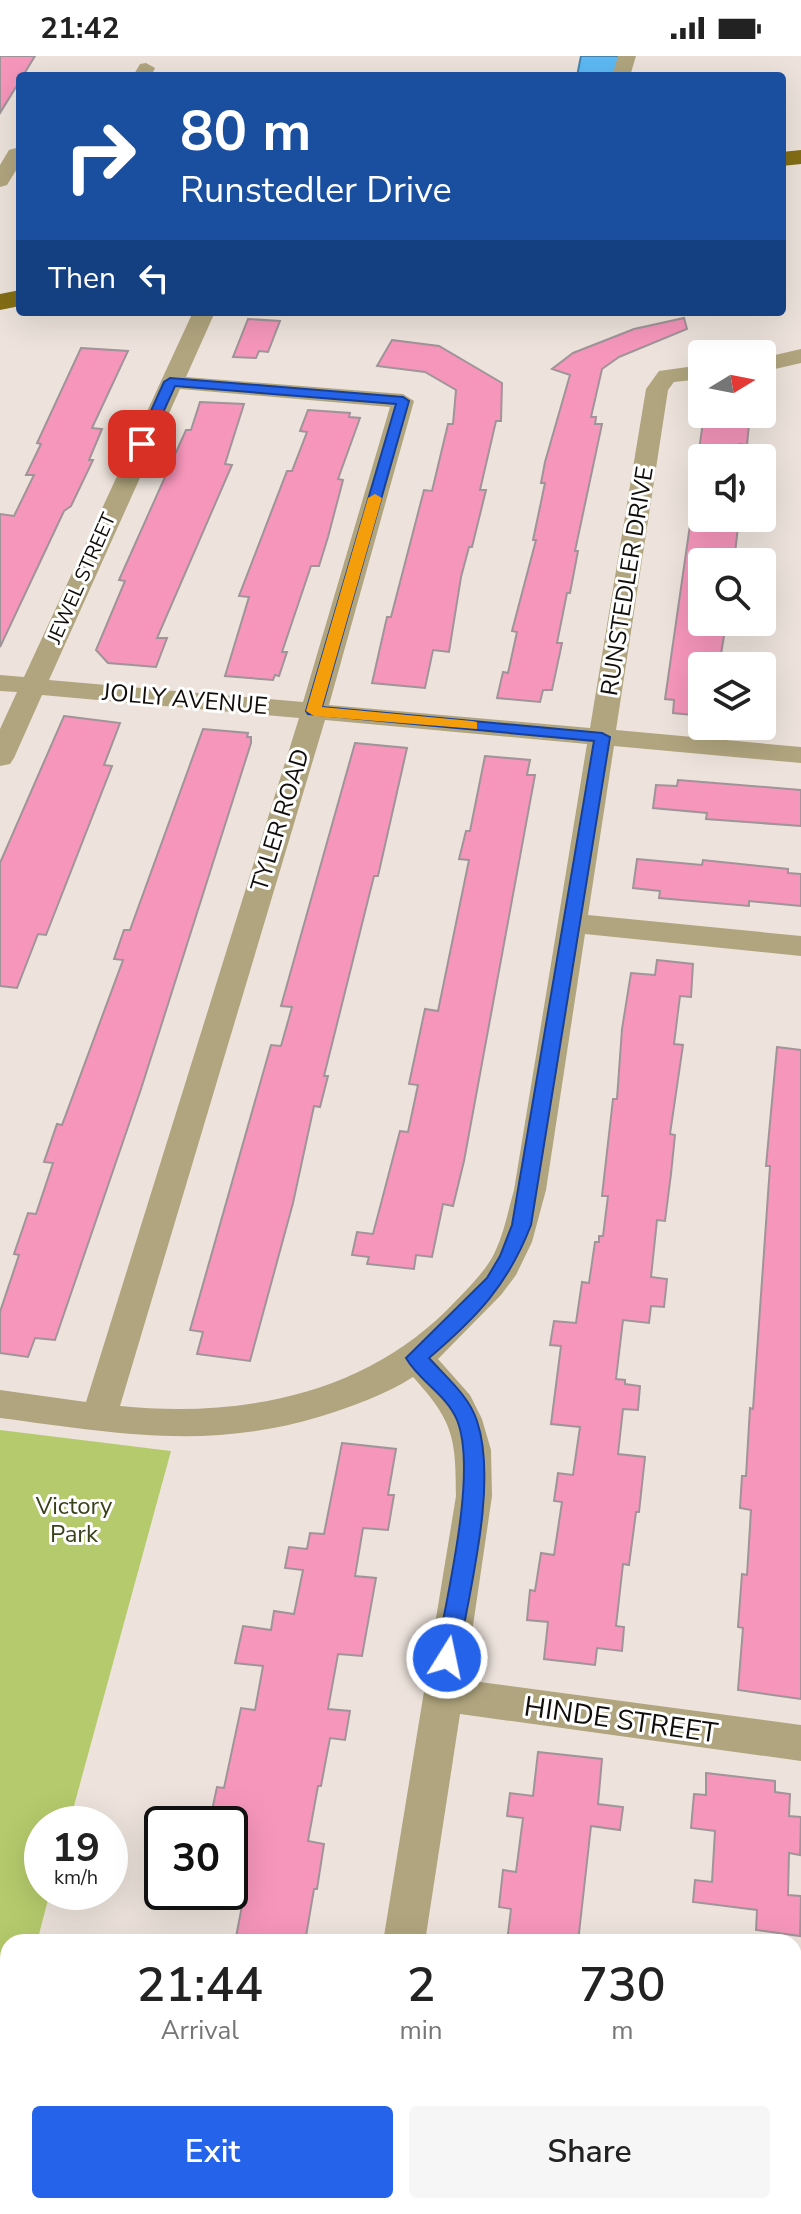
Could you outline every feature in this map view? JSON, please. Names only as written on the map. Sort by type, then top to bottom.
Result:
[{"type":"street","points":[[0,181],[16,154]]},
{"type":"street","name":"JEWEL STREET","points":[[0,758],[202,316]]},
{"type":"street","points":[[776,362],[801,356]]},
{"type":"street","name":"RUNSTEDLER DRIVE","points":[[0,1404],[176,1424],[263,1416],[323,1402],[361,1387],[416,1358],[493,1283],[509,1257],[522,1225],[657,389],[667,376],[688,374]]},
{"type":"street","name":"TYLER ROAD","points":[[99,1416],[314,711],[403,401],[170,382]]},
{"type":"street","name":"JOLLY AVENUE","points":[[0,683],[801,755]]},
{"type":"street","points":[[571,923],[801,946]]},
{"type":"street","points":[[405,1934],[474,1496],[474,1453],[467,1419],[457,1403],[416,1358]]},
{"type":"street","name":"HINDE STREET","points":[[441,1694],[801,1743]]},
{"type":"green space","name":"Victory Park","points":[[0,1430],[171,1451],[74,1806],[24,1806],[24,1910],[45,1910],[39,1934],[0,1934]]},
{"type":"water","points":[[581,56],[620,56],[615,72],[578,72]]},
{"type":"building","points":[[0,56],[35,56],[25,72],[16,72],[16,87],[0,113]]},
{"type":"building","points":[[684,318],[687,329],[619,357],[602,369],[591,417],[596,417],[595,424],[602,424],[575,551],[578,551],[570,593],[567,593],[557,643],[562,643],[552,690],[543,690],[540,702],[497,698],[503,672],[508,673],[517,632],[512,631],[536,540],[533,540],[545,483],[541,483],[545,462],[570,375],[552,369],[573,353],[634,329]]},
{"type":"building","points":[[248,319],[280,321],[268,352],[259,351],[256,358],[233,357]]},
{"type":"building","points":[[392,340],[439,346],[502,383],[501,421],[496,421],[480,490],[486,490],[461,577],[449,652],[433,650],[425,688],[372,683],[387,617],[391,617],[424,490],[432,491],[448,424],[453,424],[456,390],[425,372],[377,366]]},
{"type":"building","points":[[81,348],[128,351],[92,428],[102,429],[89,460],[93,460],[71,506],[64,511],[0,647],[0,514],[14,516],[34,475],[26,475],[41,444],[37,443]]},
{"type":"building","points":[[200,402],[244,404],[225,464],[232,465],[157,638],[167,638],[156,667],[108,663],[96,650],[125,581],[119,580],[186,430],[191,430]]},
{"type":"building","points":[[308,410],[350,413],[349,417],[360,418],[338,479],[343,480],[319,566],[311,566],[282,652],[287,652],[279,676],[275,675],[273,680],[225,676],[249,597],[239,596],[287,471],[292,471],[307,432],[300,431]]},
{"type":"building","points":[[702,428],[749,428],[747,444],[700,444]]},
{"type":"building","points":[[689,532],[737,532],[736,548],[688,548],[688,636],[724,636],[721,652],[688,652],[688,715],[673,713],[674,700],[665,699]]},
{"type":"building","points":[[64,716],[120,723],[104,765],[112,766],[46,935],[38,934],[17,988],[0,986],[0,863]]},
{"type":"building","points":[[203,729],[248,733],[251,743],[141,1089],[55,1340],[35,1338],[28,1357],[0,1353],[0,1312],[19,1255],[14,1254],[28,1213],[36,1214],[53,1163],[44,1162],[57,1124],[62,1125],[123,960],[114,959],[124,930],[130,930]]},
{"type":"building","points":[[355,743],[407,748],[378,876],[374,876],[324,1076],[328,1076],[320,1107],[314,1106],[293,1203],[250,1361],[197,1354],[203,1332],[190,1330],[271,1045],[281,1046],[292,1007],[281,1006]]},
{"type":"building","points":[[485,756],[530,760],[527,775],[535,775],[464,1161],[453,1206],[443,1204],[432,1257],[416,1255],[414,1269],[367,1264],[369,1257],[352,1255],[357,1232],[373,1234],[400,1131],[408,1132],[418,1085],[409,1084],[425,1009],[438,1011],[469,860],[459,859],[466,831],[470,831]]},
{"type":"building","points":[[678,780],[801,790],[801,826],[706,819],[707,813],[653,808],[656,785],[677,786]]},
{"type":"building","points":[[637,859],[702,865],[703,860],[788,869],[788,873],[801,874],[801,906],[749,901],[749,906],[659,898],[660,891],[633,888]]},
{"type":"building","points":[[657,960],[693,964],[691,997],[680,996],[674,1044],[683,1045],[670,1134],[675,1135],[671,1174],[665,1221],[657,1220],[651,1277],[667,1279],[664,1307],[651,1306],[649,1323],[623,1320],[616,1379],[640,1386],[638,1410],[623,1409],[618,1454],[645,1457],[629,1565],[623,1564],[616,1626],[624,1627],[622,1651],[597,1648],[595,1665],[544,1659],[548,1622],[527,1620],[530,1590],[535,1591],[541,1553],[554,1555],[562,1502],[554,1501],[558,1473],[573,1475],[580,1427],[551,1424],[561,1346],[550,1345],[554,1321],[576,1323],[582,1282],[589,1283],[595,1242],[603,1236],[608,1196],[602,1196],[631,973],[655,975]]},
{"type":"building","points":[[777,1047],[801,1050],[801,1699],[738,1690],[743,1628],[738,1627],[742,1574],[747,1575],[751,1510],[740,1508],[742,1476],[746,1476],[750,1408],[753,1409],[770,1166],[766,1166]]},
{"type":"building","points":[[342,1443],[396,1449],[388,1495],[394,1495],[388,1530],[363,1528],[355,1576],[376,1578],[362,1656],[338,1654],[328,1709],[350,1711],[345,1740],[330,1738],[321,1786],[318,1786],[308,1841],[324,1844],[306,1934],[237,1934],[241,1910],[248,1910],[248,1806],[213,1806],[217,1787],[224,1788],[241,1708],[255,1710],[263,1666],[235,1663],[243,1626],[271,1630],[274,1611],[294,1614],[303,1570],[285,1568],[289,1547],[307,1549],[310,1533],[324,1534]]},
{"type":"building","points":[[538,1752],[602,1759],[598,1804],[623,1807],[620,1830],[591,1826],[579,1934],[508,1934],[511,1909],[499,1907],[503,1870],[516,1872],[523,1818],[507,1816],[510,1793],[533,1796]]},
{"type":"building","points":[[706,1773],[775,1781],[775,1792],[790,1794],[789,1816],[801,1817],[800,1855],[789,1853],[788,1895],[801,1896],[800,1934],[756,1930],[757,1910],[693,1902],[695,1880],[712,1882],[715,1831],[691,1828],[694,1794],[706,1795]]},
{"type":"slow traffic","points":[[375,498],[314,711],[472,725]]},
{"type":"route","points":[[142,444],[170,382],[403,401],[314,711],[602,737],[522,1225],[509,1257],[493,1283],[416,1358],[457,1403],[467,1419],[474,1453],[474,1496],[447,1658]]}]
